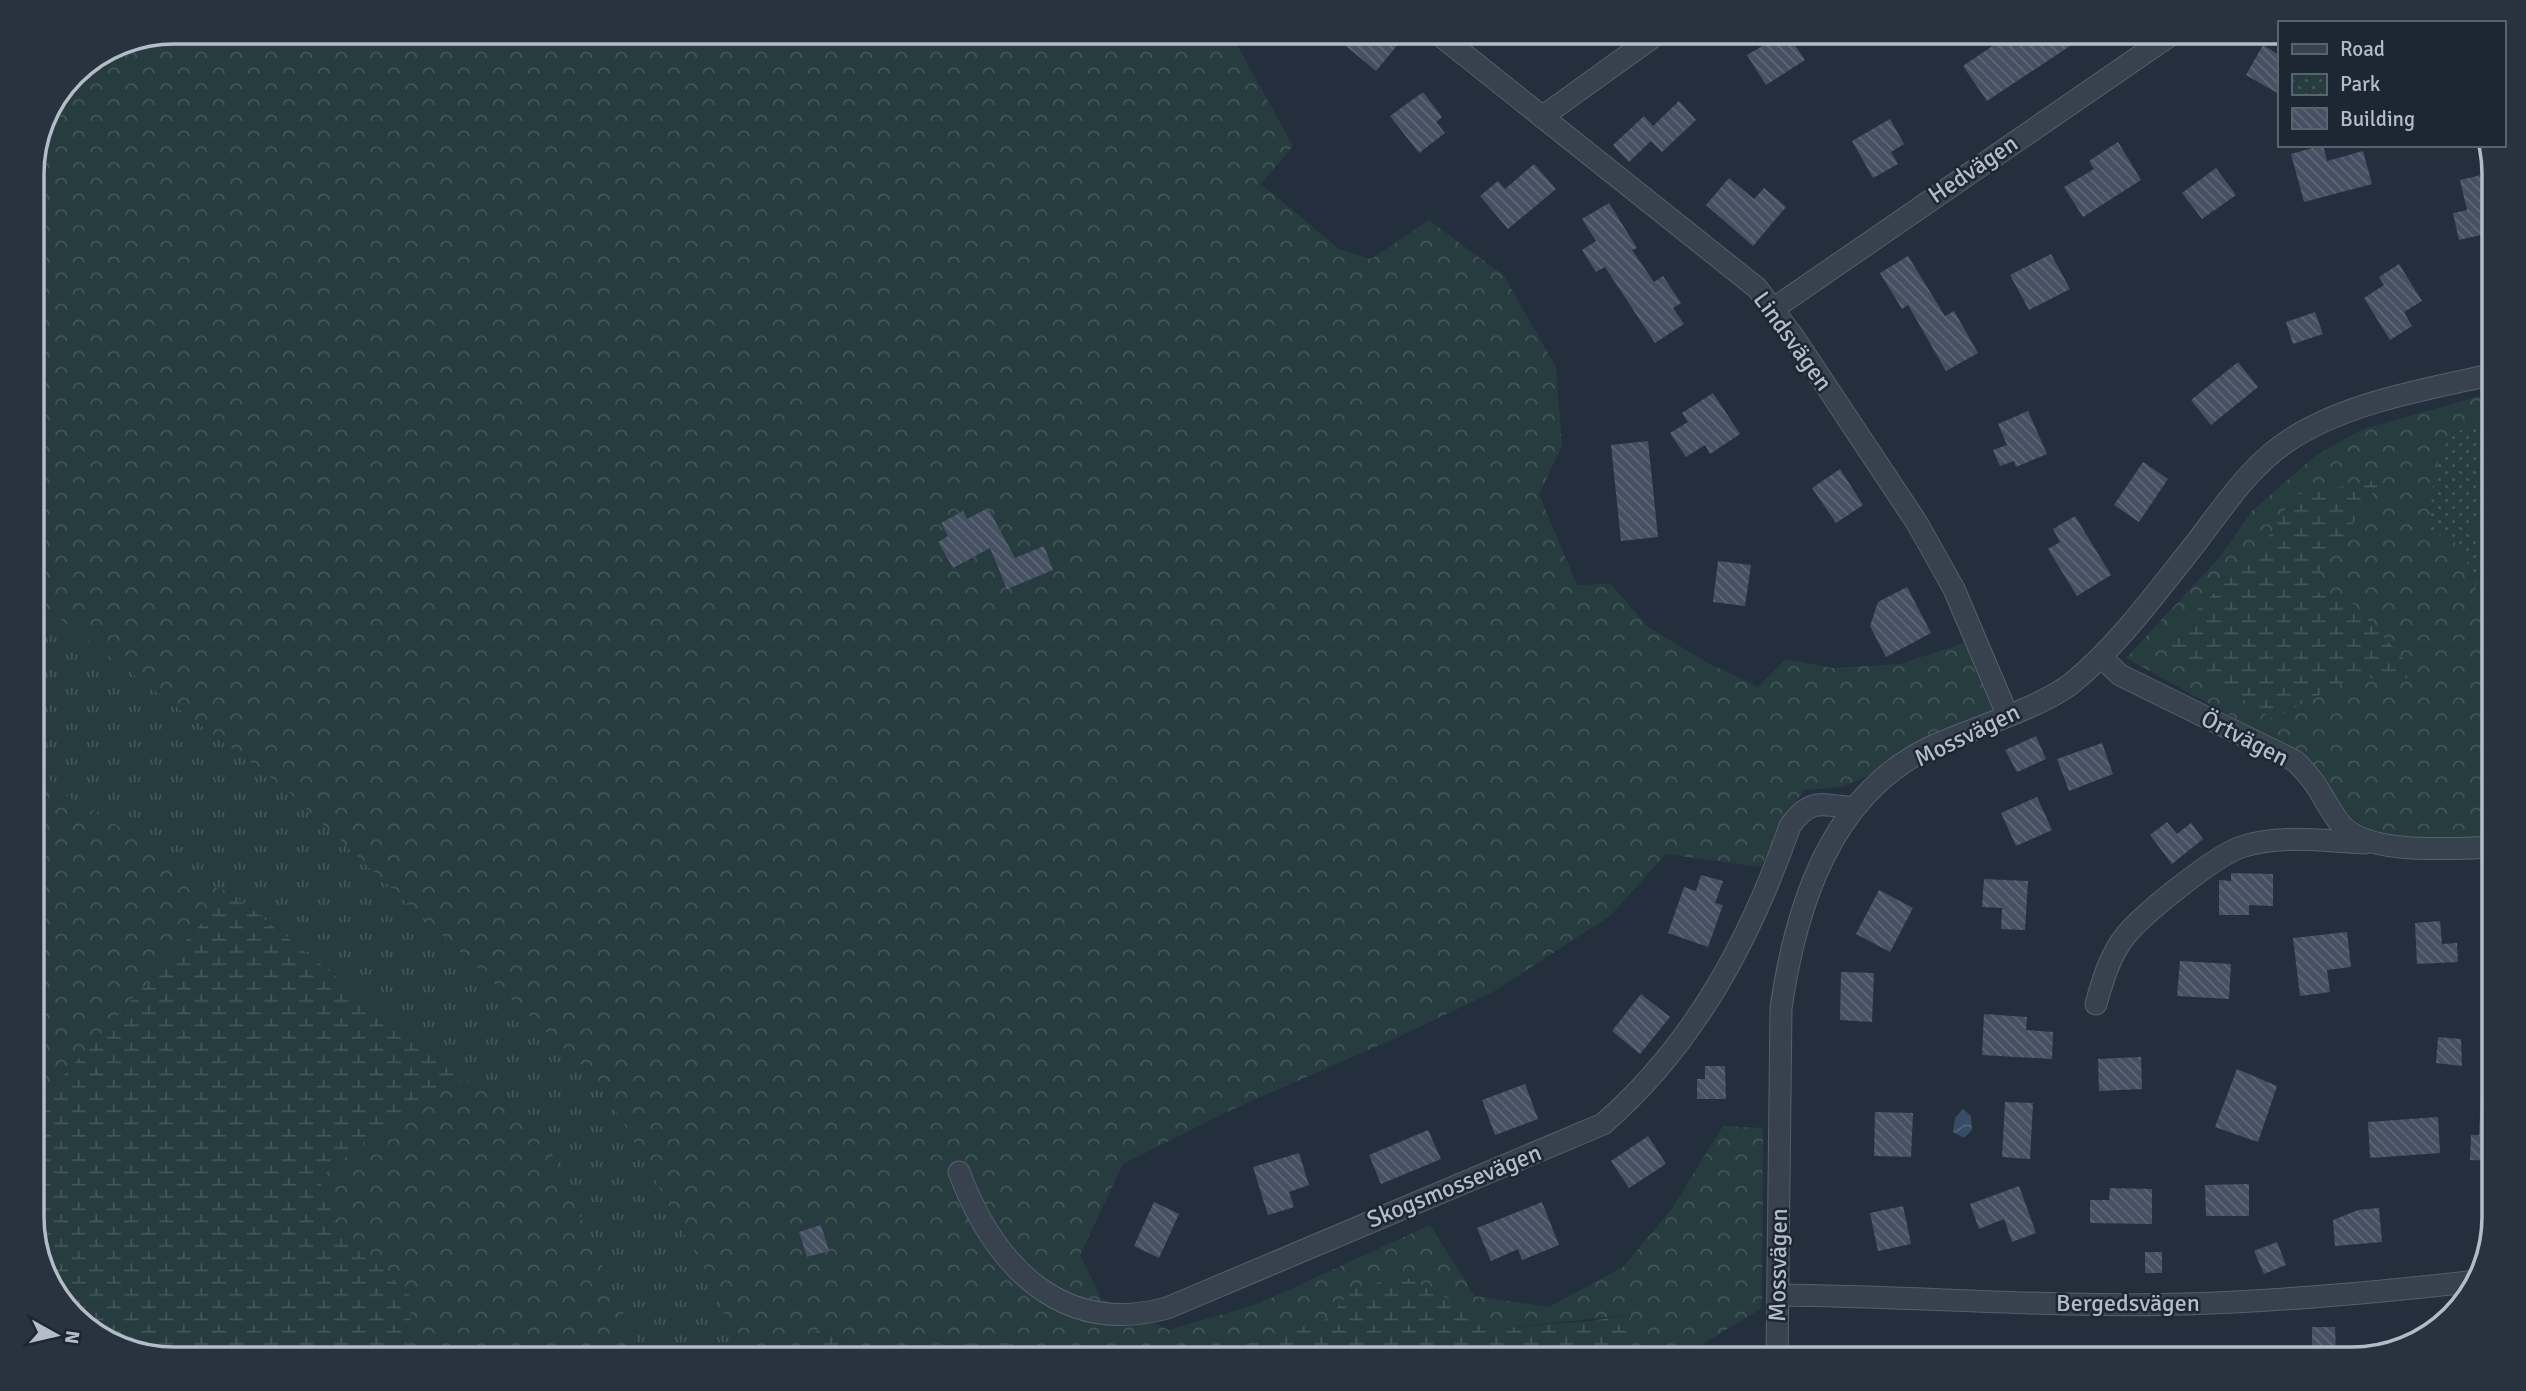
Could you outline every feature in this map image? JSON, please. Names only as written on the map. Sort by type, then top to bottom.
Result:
[{"type":"street","name":"Lindsvägen","points":[[1451,44],[1757,288],[1917,523],[1954,590],[2007,715]]},
{"type":"street","points":[[1542,117],[1643,44]]},
{"type":"street","name":"Hedvägen","points":[[1773,309],[2158,44]]},
{"type":"street","name":"Mossvägen","points":[[1777,1347],[1781,1008],[1788,962],[1800,914],[1819,864],[1852,808],[1899,768],[1929,748],[2070,685],[2101,657],[2189,552],[2231,493],[2265,459],[2293,438],[2361,407],[2482,377]]},
{"type":"street","name":"Örtvägen","points":[[2101,657],[2120,675],[2295,761],[2316,781],[2339,822],[2370,843]]},
{"type":"street","name":"Skogsmossevägen","points":[[959,1172],[969,1198],[994,1244],[1032,1285],[1093,1313],[1140,1315],[1167,1308],[1603,1124],[1658,1070],[1719,986],[1744,941],[1790,826],[1801,811],[1820,804],[1852,808]]},
{"type":"street","points":[[2096,1004],[2111,959],[2127,934],[2212,863],[2239,847],[2265,841],[2482,847]]},
{"type":"street","name":"Bergedsvägen","points":[[1778,1295],[2058,1304],[2186,1304],[2304,1297],[2465,1282]]},
{"type":"green space","points":[[174,44],[1237,44],[1293,146],[1261,184],[1339,249],[1371,259],[1429,220],[1504,276],[1556,367],[1562,446],[1539,494],[1577,585],[1611,584],[1648,627],[1706,662],[1758,687],[1786,659],[1832,668],[1900,664],[1964,643],[1993,710],[1939,732],[1874,773],[1843,787],[1804,790],[1777,831],[1761,867],[1666,854],[1610,916],[1493,992],[1396,1038],[1231,1110],[1123,1164],[1080,1255],[1101,1298],[1169,1330],[1260,1303],[1430,1225],[1475,1296],[1549,1307],[1623,1267],[1671,1210],[1723,1126],[1763,1128],[1762,1308],[1698,1347],[1628,1347],[1630,1315],[1503,1328],[1404,1276],[1353,1289],[1327,1319],[1238,1347],[1034,1347],[1004,1343],[860,1346],[817,1330],[813,1347],[738,1347],[713,1285],[602,1084],[283,787],[44,607],[45,157],[57,116],[76,88],[109,61],[140,48]]},
{"type":"green space","points":[[2482,395],[2482,426],[2458,431],[2461,545],[2482,599],[2482,841],[2429,842],[2374,833],[2350,817],[2305,760],[2278,742],[2126,658],[2219,558],[2252,511],[2315,456],[2363,429]]},
{"type":"green space","points":[[2482,426],[2480,599],[2461,545],[2429,530],[2435,476],[2443,449],[2449,439],[2465,428]]},
{"type":"green space","points":[[2382,479],[2310,590],[2352,603],[2422,678],[2352,678],[2273,719],[2161,645],[2263,546],[2294,495]]},
{"type":"green space","points":[[2482,525],[2482,569],[2472,527]]},
{"type":"green space","points":[[44,607],[283,787],[602,1084],[713,1285],[738,1347],[407,1347],[413,1299],[371,1136],[463,1078],[230,892],[196,881],[132,834],[61,793],[44,774]]},
{"type":"green space","points":[[44,774],[61,793],[132,834],[196,881],[230,892],[44,1097]]},
{"type":"green space","points":[[230,892],[463,1078],[371,1136],[319,1179],[336,1223],[413,1299],[407,1347],[174,1347],[140,1343],[109,1330],[91,1317],[91,1300],[74,1300],[57,1275],[46,1242],[44,1097]]},
{"type":"green space","points":[[463,1078],[489,1090],[540,1127],[639,1347],[407,1347],[413,1299],[336,1223],[318,1179],[371,1136]]},
{"type":"green space","points":[[1404,1276],[1503,1328],[1631,1315],[1629,1347],[1238,1347],[1327,1319],[1353,1289]]},
{"type":"green space","points":[[816,1330],[860,1346],[1004,1343],[1034,1347],[812,1347]]},
{"type":"water","points":[[1963,1109],[1971,1116],[1972,1130],[1964,1138],[1953,1132],[1955,1118]]},
{"type":"building","points":[[1343,44],[1398,44],[1376,71]]},
{"type":"building","points":[[1766,44],[1794,44],[1805,60],[1766,85],[1747,55]]},
{"type":"building","points":[[1995,44],[2073,44],[1987,101],[1963,66]]},
{"type":"building","points":[[2263,45],[2278,54],[2278,93],[2246,75]]},
{"type":"building","points":[[1423,92],[1442,117],[1436,122],[1445,133],[1419,153],[1390,116]]},
{"type":"building","points":[[1679,101],[1696,120],[1662,152],[1651,141],[1629,162],[1613,145],[1644,116],[1653,126]]},
{"type":"building","points":[[1890,119],[1904,144],[1891,152],[1898,164],[1873,178],[1852,141]]},
{"type":"building","points":[[2118,142],[2141,180],[2083,217],[2064,187],[2094,169],[2089,161]]},
{"type":"building","points":[[2324,147],[2327,161],[2363,151],[2372,184],[2304,202],[2291,154]]},
{"type":"building","points":[[1534,164],[1556,189],[1508,229],[1480,196],[1498,181],[1505,189]]},
{"type":"building","points":[[2216,168],[2236,195],[2202,219],[2182,193]]},
{"type":"building","points":[[2482,175],[2482,235],[2459,240],[2453,213],[2467,210],[2460,180]]},
{"type":"building","points":[[1729,178],[1754,199],[1764,188],[1786,207],[1753,246],[1706,205]]},
{"type":"building","points":[[1609,203],[1637,248],[1632,250],[1654,282],[1663,276],[1681,303],[1673,308],[1684,324],[1655,343],[1605,267],[1596,272],[1582,250],[1596,241],[1582,219]]},
{"type":"building","points":[[2051,254],[2070,289],[2029,310],[2010,275]]},
{"type":"building","points":[[1908,256],[1945,316],[1954,311],[1978,353],[1946,371],[1908,305],[1902,309],[1880,273]]},
{"type":"building","points":[[2399,264],[2422,301],[2404,312],[2412,326],[2390,340],[2364,298],[2384,285],[2379,277]]},
{"type":"building","points":[[2315,312],[2323,334],[2293,344],[2286,322]]},
{"type":"building","points":[[2238,362],[2258,387],[2211,425],[2191,400]]},
{"type":"building","points":[[1713,393],[1740,434],[1710,454],[1705,445],[1686,457],[1670,433],[1688,422],[1682,413]]},
{"type":"building","points":[[2028,411],[2047,454],[2016,467],[2014,461],[2000,466],[1993,450],[2007,445],[1998,424]]},
{"type":"building","points":[[1648,441],[1658,537],[1621,541],[1611,445]]},
{"type":"building","points":[[2143,462],[2168,479],[2139,522],[2114,505]]},
{"type":"building","points":[[1840,469],[1863,505],[1836,523],[1812,488]]},
{"type":"building","points":[[988,508],[1015,558],[1044,546],[1053,570],[1007,589],[990,548],[953,568],[938,542],[948,536],[941,523],[963,511],[967,519]]},
{"type":"building","points":[[2075,516],[2111,575],[2077,596],[2048,549],[2060,542],[2053,529]]},
{"type":"building","points":[[1718,561],[1751,565],[1745,606],[1713,602]]},
{"type":"building","points":[[1907,587],[1931,633],[1886,657],[1870,626],[1878,602]]},
{"type":"building","points":[[2036,736],[2046,759],[2017,772],[2005,750]]},
{"type":"building","points":[[2102,743],[2113,774],[2069,791],[2057,759]]},
{"type":"building","points":[[2037,797],[2052,830],[2016,846],[2001,813]]},
{"type":"building","points":[[2167,822],[2177,834],[2191,823],[2203,839],[2172,864],[2150,835]]},
{"type":"building","points":[[2231,873],[2273,874],[2273,906],[2249,905],[2249,915],[2219,915],[2219,880],[2231,881]]},
{"type":"building","points":[[1701,875],[1723,881],[1715,903],[1723,905],[1708,947],[1668,933],[1684,887],[1696,891]]},
{"type":"building","points":[[1984,879],[2028,881],[2025,930],[2001,929],[2002,908],[1982,907]]},
{"type":"building","points":[[1879,890],[1913,908],[1890,952],[1856,934]]},
{"type":"building","points":[[2440,921],[2442,944],[2457,943],[2458,962],[2417,964],[2415,923]]},
{"type":"building","points":[[2347,932],[2351,967],[2327,970],[2330,992],[2300,996],[2293,938]]},
{"type":"building","points":[[2180,961],[2231,964],[2229,999],[2177,996]]},
{"type":"building","points":[[1841,972],[1874,973],[1872,1022],[1840,1020]]},
{"type":"building","points":[[1641,994],[1670,1017],[1640,1054],[1612,1031]]},
{"type":"building","points":[[1984,1014],[2027,1017],[2026,1030],[2053,1032],[2052,1059],[1982,1055]]},
{"type":"building","points":[[2438,1037],[2461,1039],[2462,1066],[2436,1063]]},
{"type":"building","points":[[2141,1057],[2142,1089],[2099,1091],[2098,1059]]},
{"type":"building","points":[[1705,1066],[1725,1066],[1726,1099],[1697,1099],[1697,1079],[1705,1079]]},
{"type":"building","points":[[2237,1069],[2277,1086],[2258,1142],[2215,1127]]},
{"type":"building","points":[[1525,1084],[1538,1119],[1495,1135],[1482,1100]]},
{"type":"building","points":[[2482,1095],[2482,1160],[2470,1160],[2471,1135],[2479,1135]]},
{"type":"building","points":[[2005,1102],[2033,1103],[2030,1159],[2002,1157]]},
{"type":"building","points":[[1875,1112],[1913,1113],[1911,1157],[1874,1156]]},
{"type":"building","points":[[2438,1117],[2440,1153],[2370,1158],[2368,1122]]},
{"type":"building","points":[[1428,1130],[1441,1159],[1381,1184],[1369,1155]]},
{"type":"building","points":[[1648,1136],[1666,1164],[1629,1188],[1611,1161]]},
{"type":"building","points":[[1299,1153],[1309,1185],[1289,1192],[1294,1207],[1268,1215],[1253,1167]]},
{"type":"building","points":[[2249,1184],[2249,1216],[2206,1216],[2205,1185]]},
{"type":"building","points":[[2019,1186],[2036,1233],[2012,1242],[2004,1219],[1979,1229],[1970,1204]]},
{"type":"building","points":[[2110,1188],[2152,1189],[2152,1224],[2090,1223],[2090,1200],[2109,1200]]},
{"type":"building","points":[[1154,1202],[1179,1214],[1159,1258],[1134,1246]]},
{"type":"building","points":[[1542,1202],[1559,1245],[1522,1260],[1518,1249],[1491,1261],[1477,1228]]},
{"type":"building","points":[[1903,1206],[1911,1244],[1878,1251],[1870,1213]]},
{"type":"building","points":[[2379,1208],[2382,1242],[2335,1246],[2333,1220],[2358,1210]]},
{"type":"building","points":[[821,1225],[829,1251],[807,1257],[799,1232]]},
{"type":"building","points":[[2277,1242],[2286,1265],[2264,1274],[2254,1251]]},
{"type":"building","points":[[2145,1252],[2162,1252],[2162,1273],[2145,1273]]},
{"type":"building","points":[[2312,1327],[2335,1327],[2336,1347],[2312,1347]]}]
